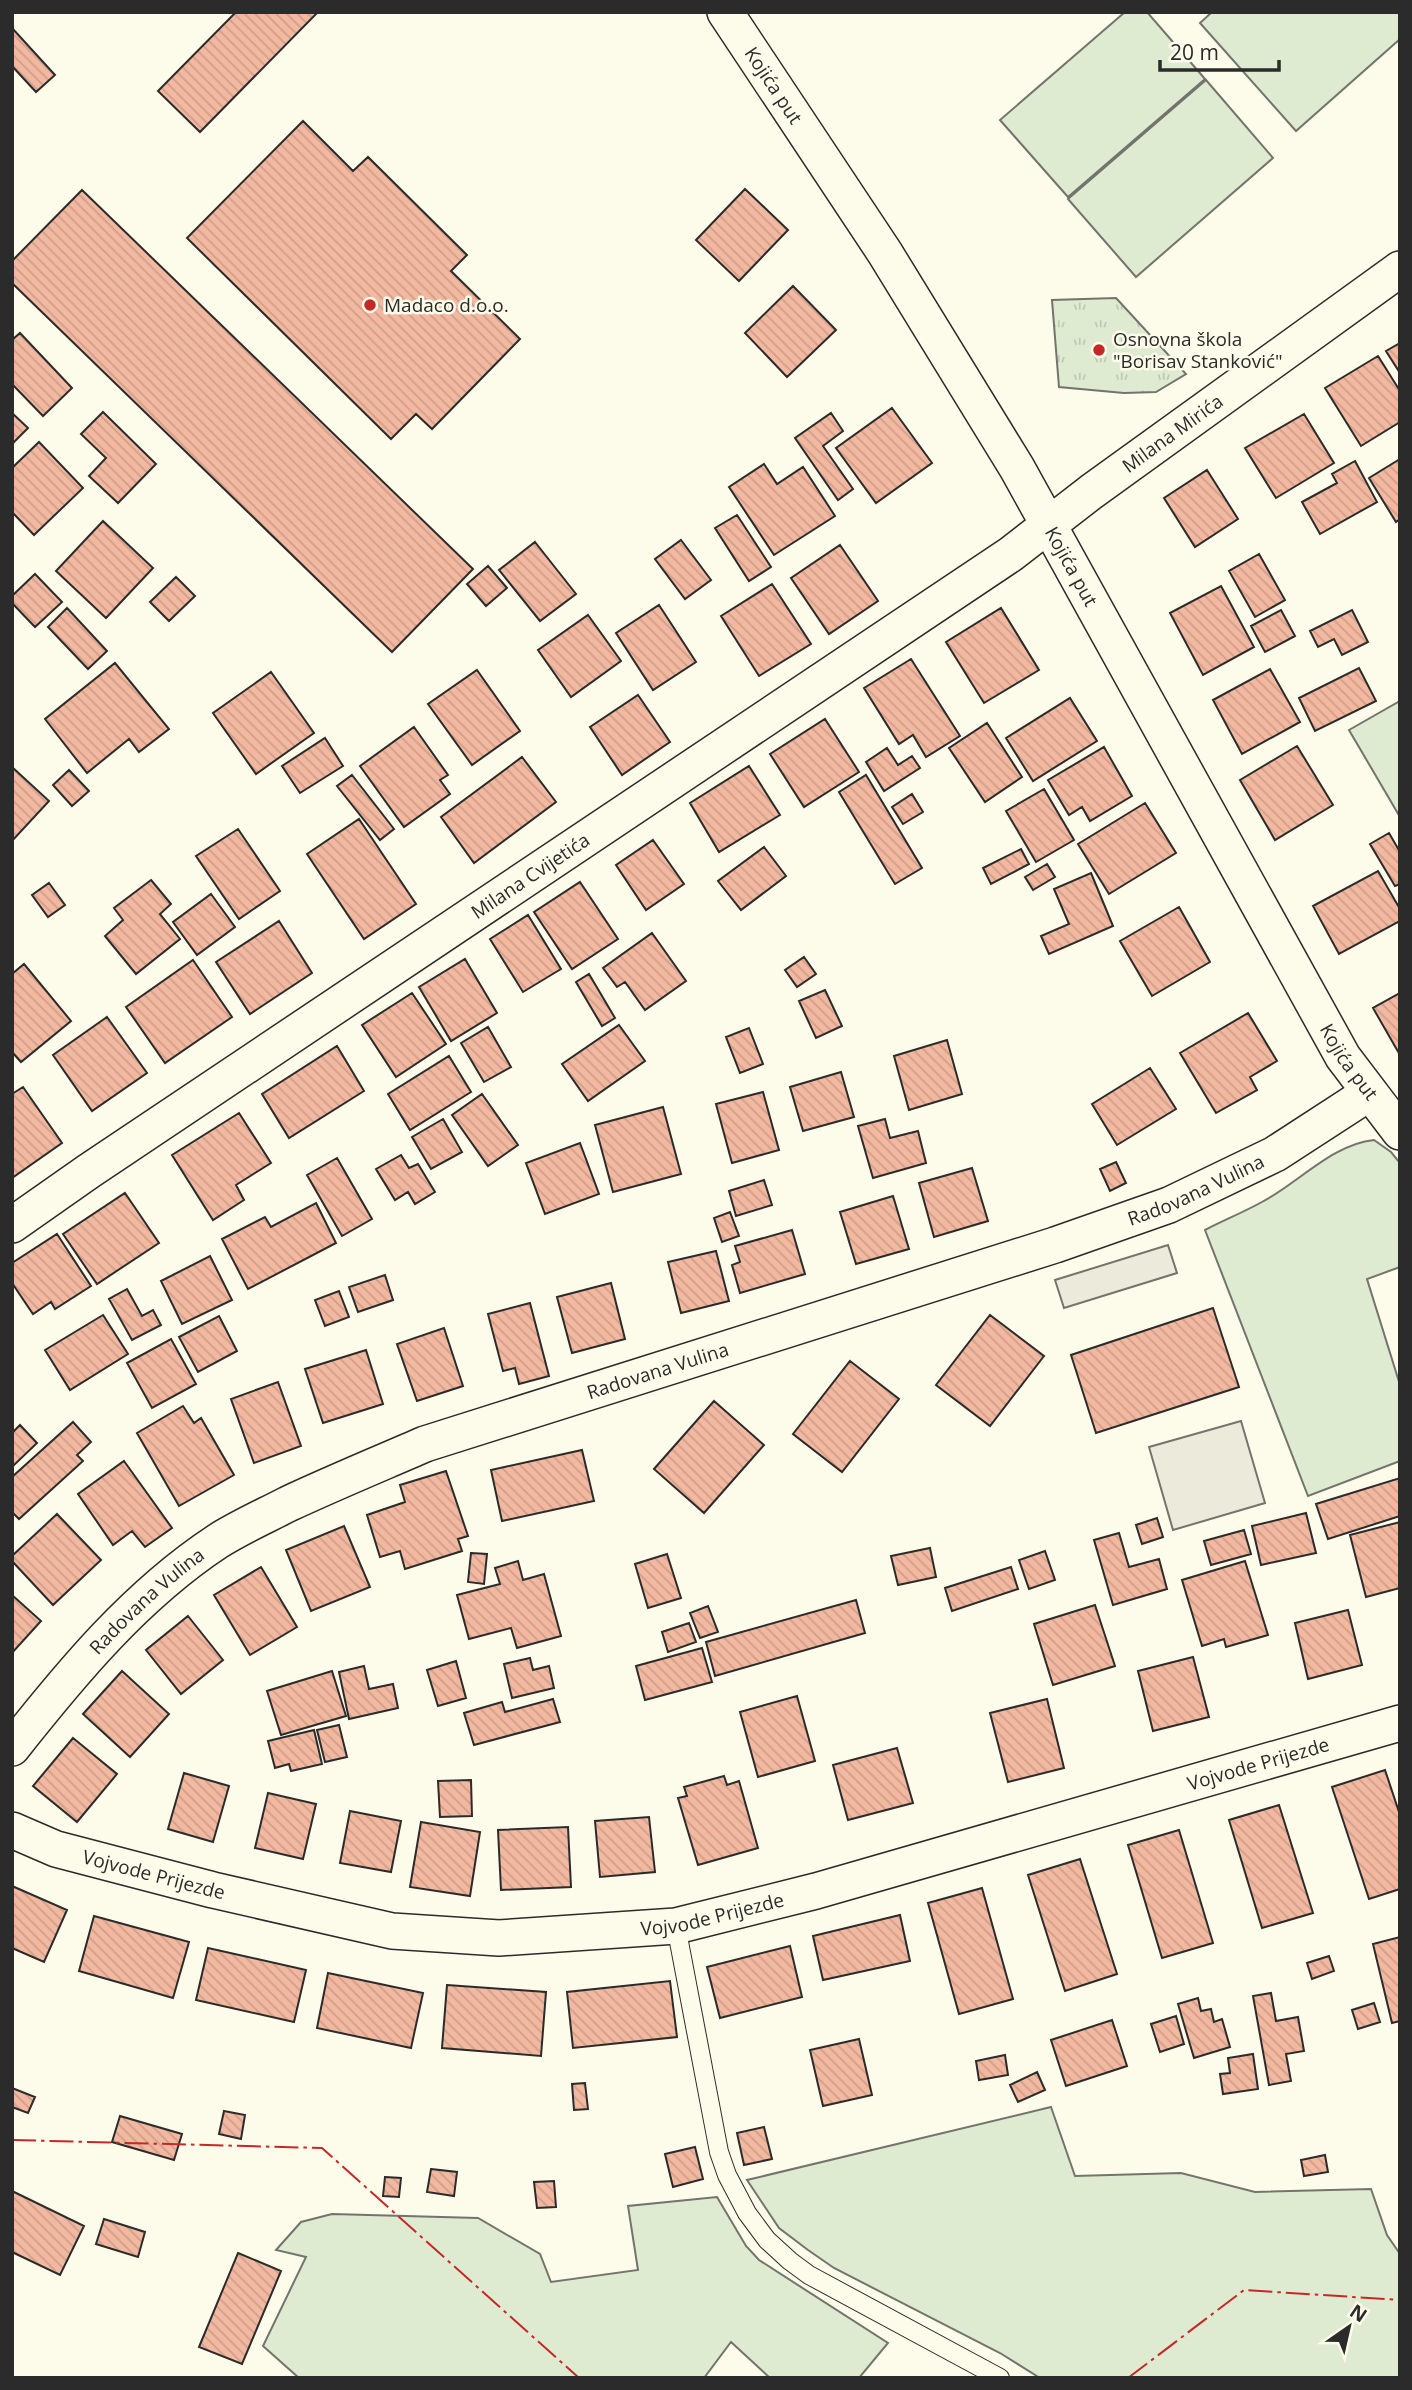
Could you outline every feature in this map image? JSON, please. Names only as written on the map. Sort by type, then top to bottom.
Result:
[{"type":"street","name":"Kojića put","points":[[725,12],[885,253],[1017,468],[1319,1015],[1343,1056],[1400,1132]]},
{"type":"street","name":"Milana Mirića","points":[[1049,526],[1091,492],[1400,269]]},
{"type":"street","name":"Milana Cvijetića","points":[[12,1225],[100,1163],[1000,562],[1049,526]]},
{"type":"street","name":"Radovana Vulina","points":[[12,1748],[59,1689],[118,1624],[164,1583],[218,1541],[262,1517],[425,1444],[1055,1245],[1169,1205],[1275,1154],[1369,1093]]},
{"type":"street","name":"Vojvode Prijezde","points":[[12,1830],[69,1852],[213,1890],[392,1931],[499,1938],[676,1926],[816,1891],[1400,1723]]},
{"type":"lane","points":[[676,1926],[719,2152],[727,2175],[747,2213],[767,2240],[809,2275],[1000,2378]]},
{"type":"green space","points":[[1125,12],[1147,12],[1205,79],[1068,197],[1000,120]]},
{"type":"green space","points":[[1212,12],[1400,12],[1400,39],[1296,131],[1200,23]]},
{"type":"green space","points":[[1206,80],[1273,158],[1136,277],[1068,199]]},
{"type":"green space","points":[[1116,298],[1186,374],[1156,392],[1124,393],[1059,387],[1052,300]]},
{"type":"green space","points":[[1400,701],[1400,817],[1349,730]]},
{"type":"green space","points":[[1374,1140],[1391,1152],[1400,1163],[1400,1267],[1367,1279],[1400,1385],[1400,1461],[1308,1496],[1205,1230],[1254,1207],[1346,1148]]},
{"type":"green space","points":[[1051,2107],[1075,2176],[1181,2173],[1255,2192],[1371,2189],[1387,2235],[1400,2254],[1400,2378],[1040,2378],[1000,2353],[834,2268],[779,2228],[747,2180]]},
{"type":"green space","points":[[717,2197],[746,2246],[759,2260],[888,2343],[859,2378],[770,2378],[731,2342],[704,2378],[299,2378],[263,2346],[306,2257],[276,2250],[301,2222],[332,2214],[478,2218],[540,2254],[551,2282],[638,2270],[628,2206]]},
{"type":"shaded area","points":[[1168,1245],[1177,1273],[1064,1308],[1055,1280]]},
{"type":"shaded area","points":[[1241,1421],[1265,1503],[1173,1530],[1149,1447]]},
{"type":"building","points":[[236,12],[318,12],[200,132],[158,91]]},
{"type":"building","points":[[12,28],[55,75],[36,92],[12,66]]},
{"type":"building","name":"Madaco d.o.o.","points":[[303,121],[353,171],[368,157],[467,255],[451,271],[520,339],[432,429],[416,414],[391,439],[187,238]]},
{"type":"building","points":[[745,189],[788,230],[739,281],[696,240]]},
{"type":"building","points":[[82,190],[473,569],[392,652],[12,283],[12,261]]},
{"type":"building","points":[[793,286],[836,330],[787,377],[745,333]]},
{"type":"building","points":[[20,333],[72,388],[43,416],[12,384],[12,340]]},
{"type":"building","points":[[1400,343],[1400,373],[1386,351]]},
{"type":"building","points":[[1378,356],[1400,391],[1400,422],[1361,446],[1325,388]]},
{"type":"building","points":[[892,408],[932,463],[876,503],[836,448]]},
{"type":"building","points":[[103,412],[156,464],[118,503],[89,476],[106,458],[81,434]]},
{"type":"building","points":[[12,413],[28,428],[12,444]]},
{"type":"building","points":[[831,413],[843,431],[823,446],[853,489],[838,500],[795,438]]},
{"type":"building","points":[[1304,414],[1334,463],[1276,498],[1245,448]]},
{"type":"building","points":[[39,442],[83,488],[34,535],[12,512],[12,468]]},
{"type":"building","points":[[1400,459],[1400,519],[1396,522],[1369,478]]},
{"type":"building","points":[[1355,461],[1377,502],[1320,534],[1302,502],[1337,483],[1332,474]]},
{"type":"building","points":[[764,464],[777,484],[803,467],[835,516],[774,555],[729,487]]},
{"type":"building","points":[[1207,470],[1238,519],[1195,547],[1164,498]]},
{"type":"building","points":[[737,515],[771,567],[749,581],[715,528]]},
{"type":"building","points":[[103,521],[153,568],[106,618],[56,571]]},
{"type":"building","points":[[681,540],[711,580],[685,599],[655,559]]},
{"type":"building","points":[[535,542],[576,594],[540,621],[499,570]]},
{"type":"building","points":[[840,545],[878,601],[829,634],[791,578]]},
{"type":"building","points":[[1259,554],[1285,600],[1255,617],[1229,571]]},
{"type":"building","points":[[488,566],[507,588],[486,606],[467,584]]},
{"type":"building","points":[[35,574],[62,602],[35,627],[12,603],[12,596]]},
{"type":"building","points":[[176,577],[195,596],[169,621],[150,602]]},
{"type":"building","points":[[772,584],[811,644],[759,676],[721,616]]},
{"type":"building","points":[[1221,586],[1254,647],[1203,675],[1170,613]]},
{"type":"building","points":[[659,605],[696,662],[653,690],[616,633]]},
{"type":"building","points":[[67,608],[107,651],[88,669],[48,627]]},
{"type":"building","points":[[1001,608],[1039,670],[984,703],[946,642]]},
{"type":"building","points":[[1281,610],[1295,636],[1265,652],[1251,626]]},
{"type":"building","points":[[1352,610],[1368,642],[1342,655],[1334,639],[1318,647],[1310,631]]},
{"type":"building","points":[[588,615],[621,661],[571,697],[538,650]]},
{"type":"building","points":[[911,659],[960,736],[926,757],[913,735],[899,744],[864,688]]},
{"type":"building","points":[[115,663],[169,729],[139,752],[129,739],[87,773],[45,719]]},
{"type":"building","points":[[1359,668],[1376,701],[1315,731],[1299,698]]},
{"type":"building","points":[[1270,669],[1300,722],[1242,754],[1213,700]]},
{"type":"building","points":[[477,670],[520,731],[472,765],[428,704]]},
{"type":"building","points":[[271,672],[314,733],[256,774],[213,713]]},
{"type":"building","points":[[638,695],[670,742],[622,775],[590,727]]},
{"type":"building","points":[[1070,698],[1097,741],[1033,781],[1006,738]]},
{"type":"building","points":[[825,719],[859,772],[804,807],[770,754]]},
{"type":"building","points":[[987,723],[1022,777],[985,802],[949,748]]},
{"type":"building","points":[[414,727],[448,775],[440,780],[450,794],[404,827],[360,766]]},
{"type":"building","points":[[325,738],[343,766],[300,793],[282,766]]},
{"type":"building","points":[[1297,746],[1333,805],[1275,840],[1240,780]]},
{"type":"building","points":[[1104,747],[1132,796],[1090,821],[1082,807],[1069,815],[1048,780]]},
{"type":"building","points":[[887,748],[898,765],[912,756],[920,768],[884,791],[866,762]]},
{"type":"building","points":[[522,757],[556,802],[474,863],[441,817]]},
{"type":"building","points":[[749,766],[780,815],[719,852],[690,803]]},
{"type":"building","points":[[12,767],[49,801],[12,841]]},
{"type":"building","points":[[69,770],[89,791],[72,806],[53,785]]},
{"type":"building","points":[[352,775],[394,829],[380,840],[337,786]]},
{"type":"building","points":[[866,775],[922,868],[895,884],[839,792]]},
{"type":"building","points":[[1044,789],[1074,840],[1036,862],[1006,811]]},
{"type":"building","points":[[912,794],[923,812],[903,824],[892,807]]},
{"type":"building","points":[[1145,803],[1176,853],[1109,894],[1078,844]]},
{"type":"building","points":[[359,819],[416,904],[364,939],[307,854]]},
{"type":"building","points":[[238,829],[280,891],[239,919],[196,856]]},
{"type":"building","points":[[1389,833],[1400,852],[1400,884],[1395,886],[1370,844]]},
{"type":"building","points":[[653,840],[684,884],[646,910],[616,865]]},
{"type":"building","points":[[764,847],[786,876],[741,910],[718,881]]},
{"type":"building","points":[[1021,849],[1029,864],[991,884],[983,868]]},
{"type":"building","points":[[1047,864],[1055,877],[1033,890],[1025,877]]},
{"type":"building","points":[[1378,871],[1400,909],[1400,921],[1339,954],[1313,906]]},
{"type":"building","points":[[1091,873],[1113,926],[1049,954],[1041,936],[1069,924],[1054,889]]},
{"type":"building","points":[[151,880],[171,904],[160,914],[180,939],[136,974],[105,936],[123,920],[114,908]]},
{"type":"building","points":[[580,882],[618,939],[572,969],[534,912]]},
{"type":"building","points":[[49,883],[65,905],[48,917],[32,895]]},
{"type":"building","points":[[211,894],[235,927],[197,955],[173,922]]},
{"type":"building","points":[[1179,907],[1210,962],[1152,996],[1120,941]]},
{"type":"building","points":[[528,915],[561,969],[523,992],[490,939]]},
{"type":"building","points":[[279,921],[312,973],[250,1014],[216,962]]},
{"type":"building","points":[[652,933],[686,981],[645,1010],[625,982],[617,987],[603,968]]},
{"type":"building","points":[[804,957],[816,974],[797,987],[785,970]]},
{"type":"building","points":[[465,959],[497,1013],[451,1041],[419,987]]},
{"type":"building","points":[[193,960],[232,1017],[165,1063],[126,1007]]},
{"type":"building","points":[[24,964],[71,1021],[21,1062],[12,1052],[12,974]]},
{"type":"building","points":[[589,974],[615,1018],[602,1026],[576,982]]},
{"type":"building","points":[[825,990],[842,1026],[816,1038],[799,1001]]},
{"type":"building","points":[[412,993],[446,1044],[396,1077],[362,1025]]},
{"type":"building","points":[[1400,993],[1400,1055],[1373,1008]]},
{"type":"building","points":[[1248,1013],[1277,1061],[1250,1077],[1257,1090],[1216,1113],[1180,1053]]},
{"type":"building","points":[[107,1017],[147,1073],[92,1111],[53,1055]]},
{"type":"building","points":[[619,1025],[645,1061],[588,1101],[562,1064]]},
{"type":"building","points":[[488,1027],[511,1067],[484,1082],[461,1043]]},
{"type":"building","points":[[749,1028],[763,1064],[740,1073],[726,1037]]},
{"type":"building","points":[[947,1040],[962,1094],[909,1110],[894,1056]]},
{"type":"building","points":[[337,1046],[364,1091],[289,1138],[262,1094]]},
{"type":"building","points":[[449,1056],[471,1092],[410,1130],[388,1094]]},
{"type":"building","points":[[1150,1068],[1176,1109],[1117,1145],[1092,1104]]},
{"type":"building","points":[[841,1072],[854,1117],[803,1131],[790,1087]]},
{"type":"building","points":[[23,1087],[62,1143],[12,1178],[12,1094]]},
{"type":"building","points":[[763,1092],[779,1150],[732,1163],[716,1104]]},
{"type":"building","points":[[482,1094],[518,1145],[488,1166],[452,1115]]},
{"type":"building","points":[[663,1107],[681,1174],[613,1192],[595,1125]]},
{"type":"building","points":[[239,1113],[271,1163],[236,1185],[244,1200],[213,1220],[172,1155]]},
{"type":"building","points":[[443,1119],[462,1152],[431,1169],[412,1137]]},
{"type":"building","points":[[885,1119],[890,1138],[918,1131],[926,1163],[873,1178],[858,1126]]},
{"type":"building","points":[[580,1143],[599,1194],[545,1214],[526,1163]]},
{"type":"building","points":[[401,1155],[409,1168],[418,1164],[435,1192],[415,1204],[408,1192],[395,1200],[376,1169]]},
{"type":"building","points":[[337,1158],[372,1219],[342,1236],[307,1175]]},
{"type":"building","points":[[1116,1162],[1126,1183],[1110,1191],[1100,1169]]},
{"type":"building","points":[[972,1168],[988,1221],[934,1237],[919,1183]]},
{"type":"building","points":[[764,1180],[772,1205],[736,1216],[729,1191]]},
{"type":"building","points":[[125,1193],[159,1243],[97,1284],[63,1234]]},
{"type":"building","points":[[893,1196],[909,1249],[856,1264],[840,1212]]},
{"type":"building","points":[[316,1203],[336,1243],[248,1289],[222,1239],[265,1217],[271,1227]]},
{"type":"building","points":[[730,1212],[739,1236],[722,1242],[714,1218]]},
{"type":"building","points":[[792,1230],[805,1274],[740,1293],[732,1265],[740,1262],[735,1246]]},
{"type":"building","points":[[57,1234],[91,1286],[55,1309],[51,1302],[33,1314],[12,1283],[12,1263]]},
{"type":"building","points":[[716,1251],[729,1301],[681,1313],[668,1262]]},
{"type":"building","points":[[210,1256],[232,1300],[182,1324],[161,1281]]},
{"type":"building","points":[[385,1275],[393,1300],[358,1312],[349,1287]]},
{"type":"building","points":[[611,1283],[625,1339],[572,1353],[557,1297]]},
{"type":"building","points":[[127,1289],[142,1316],[153,1310],[161,1325],[132,1340],[109,1299]]},
{"type":"building","points":[[339,1291],[349,1317],[325,1326],[315,1300]]},
{"type":"building","points":[[530,1303],[549,1376],[519,1384],[515,1368],[503,1371],[488,1314]]},
{"type":"building","points":[[1213,1308],[1239,1387],[1096,1433],[1071,1355]]},
{"type":"building","points":[[103,1315],[128,1354],[70,1390],[45,1350]]},
{"type":"building","points":[[990,1315],[1044,1356],[990,1426],[936,1385]]},
{"type":"building","points":[[219,1316],[237,1351],[198,1372],[179,1337]]},
{"type":"building","points":[[444,1328],[463,1386],[417,1401],[397,1344]]},
{"type":"building","points":[[171,1339],[196,1384],[152,1408],[127,1363]]},
{"type":"building","points":[[366,1350],[383,1404],[323,1423],[305,1369]]},
{"type":"building","points":[[850,1361],[899,1399],[842,1472],[793,1434]]},
{"type":"building","points":[[278,1382],[301,1446],[254,1463],[231,1399]]},
{"type":"building","points":[[714,1401],[764,1445],[704,1513],[654,1469]]},
{"type":"building","points":[[183,1406],[194,1423],[201,1418],[234,1475],[179,1506],[137,1433]]},
{"type":"building","points":[[73,1422],[91,1442],[77,1455],[83,1461],[19,1519],[12,1512],[12,1477]]},
{"type":"building","points":[[20,1425],[37,1443],[12,1467],[12,1433]]},
{"type":"building","points":[[582,1450],[594,1501],[502,1521],[491,1470]]},
{"type":"building","points":[[124,1461],[172,1528],[145,1547],[132,1531],[113,1545],[78,1494]]},
{"type":"building","points":[[446,1471],[468,1536],[458,1539],[462,1551],[405,1569],[400,1551],[380,1557],[367,1515],[405,1502],[400,1485]]},
{"type":"building","points":[[1400,1478],[1400,1516],[1328,1539],[1316,1504]]},
{"type":"building","points":[[1306,1513],[1316,1553],[1261,1565],[1252,1526]]},
{"type":"building","points":[[57,1514],[101,1560],[53,1605],[12,1561],[12,1556]]},
{"type":"building","points":[[1157,1518],[1163,1537],[1142,1544],[1136,1525]]},
{"type":"building","points":[[1400,1522],[1400,1588],[1366,1597],[1350,1535]]},
{"type":"building","points":[[344,1526],[370,1587],[311,1611],[286,1550]]},
{"type":"building","points":[[1244,1530],[1251,1554],[1211,1565],[1204,1541]]},
{"type":"building","points":[[1119,1533],[1129,1567],[1159,1559],[1167,1589],[1113,1605],[1094,1540]]},
{"type":"building","points":[[930,1548],[936,1577],[898,1585],[891,1556]]},
{"type":"building","points":[[1045,1551],[1055,1580],[1029,1589],[1019,1560]]},
{"type":"building","points":[[471,1553],[487,1554],[484,1584],[468,1582]]},
{"type":"building","points":[[667,1554],[681,1598],[648,1608],[635,1564]]},
{"type":"building","points":[[518,1561],[523,1580],[544,1574],[561,1636],[517,1648],[511,1628],[469,1639],[457,1595],[500,1584],[495,1568]]},
{"type":"building","points":[[1245,1561],[1268,1635],[1226,1647],[1224,1639],[1202,1646],[1182,1580]]},
{"type":"building","points":[[261,1567],[297,1627],[250,1655],[214,1595]]},
{"type":"building","points":[[1011,1567],[1018,1589],[952,1611],[945,1588]]},
{"type":"building","points":[[12,1595],[41,1621],[12,1653]]},
{"type":"building","points":[[856,1600],[865,1633],[715,1676],[706,1642]]},
{"type":"building","points":[[1095,1605],[1115,1666],[1053,1685],[1034,1624]]},
{"type":"building","points":[[708,1606],[718,1632],[700,1638],[690,1613]]},
{"type":"building","points":[[1348,1610],[1362,1665],[1308,1679],[1295,1623]]},
{"type":"building","points":[[188,1616],[223,1660],[181,1694],[146,1650]]},
{"type":"building","points":[[689,1623],[696,1642],[668,1652],[662,1632]]},
{"type":"building","points":[[702,1648],[712,1682],[645,1700],[636,1666]]},
{"type":"building","points":[[1193,1657],[1209,1717],[1153,1731],[1138,1671]]},
{"type":"building","points":[[530,1658],[533,1670],[549,1666],[554,1688],[512,1698],[504,1664]]},
{"type":"building","points":[[456,1661],[466,1698],[438,1706],[427,1670]]},
{"type":"building","points":[[364,1666],[369,1689],[393,1684],[398,1708],[349,1719],[339,1672]]},
{"type":"building","points":[[122,1671],[169,1714],[130,1757],[83,1714]]},
{"type":"building","points":[[332,1671],[346,1716],[281,1735],[267,1691]]},
{"type":"building","points":[[797,1696],[815,1761],[758,1777],[740,1712]]},
{"type":"building","points":[[553,1699],[560,1722],[474,1745],[464,1713],[502,1702],[505,1712]]},
{"type":"building","points":[[1047,1699],[1064,1768],[1008,1782],[990,1713]]},
{"type":"building","points":[[339,1725],[347,1757],[325,1762],[317,1730]]},
{"type":"building","points":[[314,1730],[322,1764],[291,1771],[289,1764],[275,1768],[268,1741]]},
{"type":"building","points":[[73,1738],[117,1774],[77,1822],[33,1786]]},
{"type":"building","points":[[897,1748],[913,1803],[848,1820],[833,1765]]},
{"type":"building","points":[[1385,1770],[1400,1815],[1400,1889],[1369,1899],[1332,1787]]},
{"type":"building","points":[[184,1773],[229,1786],[213,1842],[168,1829]]},
{"type":"building","points":[[724,1776],[727,1785],[739,1781],[758,1848],[698,1865],[678,1798],[687,1796],[684,1787]]},
{"type":"building","points":[[471,1780],[472,1816],[440,1817],[438,1781]]},
{"type":"building","points":[[268,1793],[316,1804],[303,1859],[255,1848]]},
{"type":"building","points":[[1279,1805],[1313,1913],[1262,1928],[1229,1820]]},
{"type":"building","points":[[350,1811],[401,1821],[391,1872],[340,1863]]},
{"type":"building","points":[[649,1817],[655,1872],[600,1877],[595,1821]]},
{"type":"building","points":[[421,1822],[480,1832],[470,1896],[410,1887]]},
{"type":"building","points":[[568,1827],[571,1887],[501,1890],[498,1830]]},
{"type":"building","points":[[1179,1830],[1213,1943],[1162,1958],[1128,1845]]},
{"type":"building","points":[[1080,1859],[1117,1974],[1065,1991],[1028,1875]]},
{"type":"building","points":[[12,1886],[67,1910],[44,1962],[12,1948]]},
{"type":"building","points":[[982,1888],[1013,1999],[959,2014],[928,1903]]},
{"type":"building","points":[[900,1915],[910,1961],[823,1980],[813,1936]]},
{"type":"building","points":[[94,1916],[189,1942],[173,1998],[79,1971]]},
{"type":"building","points":[[1400,1937],[1400,2021],[1392,2023],[1373,1944]]},
{"type":"building","points":[[790,1946],[802,1997],[720,2018],[707,1967]]},
{"type":"building","points":[[208,1948],[306,1970],[294,2022],[196,2000]]},
{"type":"building","points":[[1329,1956],[1334,1971],[1312,1979],[1307,1963]]},
{"type":"building","points":[[328,1973],[423,1993],[411,2048],[317,2028]]},
{"type":"building","points":[[670,1981],[677,2037],[573,2048],[567,1992]]},
{"type":"building","points":[[447,1985],[546,1992],[541,2056],[442,2048]]},
{"type":"building","points":[[1271,1993],[1276,2021],[1298,2017],[1304,2051],[1286,2054],[1291,2081],[1269,2085],[1253,1996]]},
{"type":"building","points":[[1198,1998],[1201,2011],[1211,2009],[1214,2022],[1222,2019],[1230,2047],[1194,2058],[1178,2004]]},
{"type":"building","points":[[1374,2003],[1380,2022],[1358,2029],[1352,2010]]},
{"type":"building","points":[[1176,2016],[1184,2044],[1160,2052],[1151,2024]]},
{"type":"building","points":[[1112,2020],[1127,2066],[1066,2086],[1051,2040]]},
{"type":"building","points":[[859,2039],[872,2095],[823,2106],[810,2050]]},
{"type":"building","points":[[1253,2054],[1258,2089],[1223,2094],[1220,2074],[1230,2073],[1228,2058]]},
{"type":"building","points":[[1005,2055],[1008,2075],[979,2080],[976,2061]]},
{"type":"building","points":[[1037,2072],[1045,2090],[1018,2102],[1010,2085]]},
{"type":"building","points":[[585,2083],[588,2109],[574,2110],[572,2084]]},
{"type":"building","points":[[12,2088],[35,2097],[28,2113],[12,2107]]},
{"type":"building","points":[[224,2111],[245,2115],[241,2139],[219,2134]]},
{"type":"building","points":[[120,2116],[182,2134],[174,2160],[112,2142]]},
{"type":"building","points":[[764,2127],[772,2159],[744,2165],[737,2133]]},
{"type":"building","points":[[695,2147],[703,2179],[673,2187],[665,2154]]},
{"type":"building","points":[[1325,2155],[1328,2172],[1304,2176],[1301,2160]]},
{"type":"building","points":[[431,2169],[457,2172],[454,2196],[427,2192]]},
{"type":"building","points":[[385,2177],[401,2178],[399,2197],[383,2196]]},
{"type":"building","points":[[554,2181],[556,2207],[537,2208],[534,2182]]},
{"type":"building","points":[[12,2191],[84,2226],[60,2275],[12,2252]]},
{"type":"building","points":[[104,2219],[145,2232],[138,2257],[96,2244]]},
{"type":"building","points":[[238,2253],[281,2271],[242,2364],[199,2347]]},
{"type":"power","points":[[12,2140],[322,2148],[579,2378]]},
{"type":"power","points":[[1128,2378],[1244,2290],[1400,2300]]},
{"type":"place","name":"Madaco d.o.o.","points":[[370,305]]},
{"type":"place","name":"Osnovna škola \"Borisav Stanković\"","points":[[1099,350]]}]
